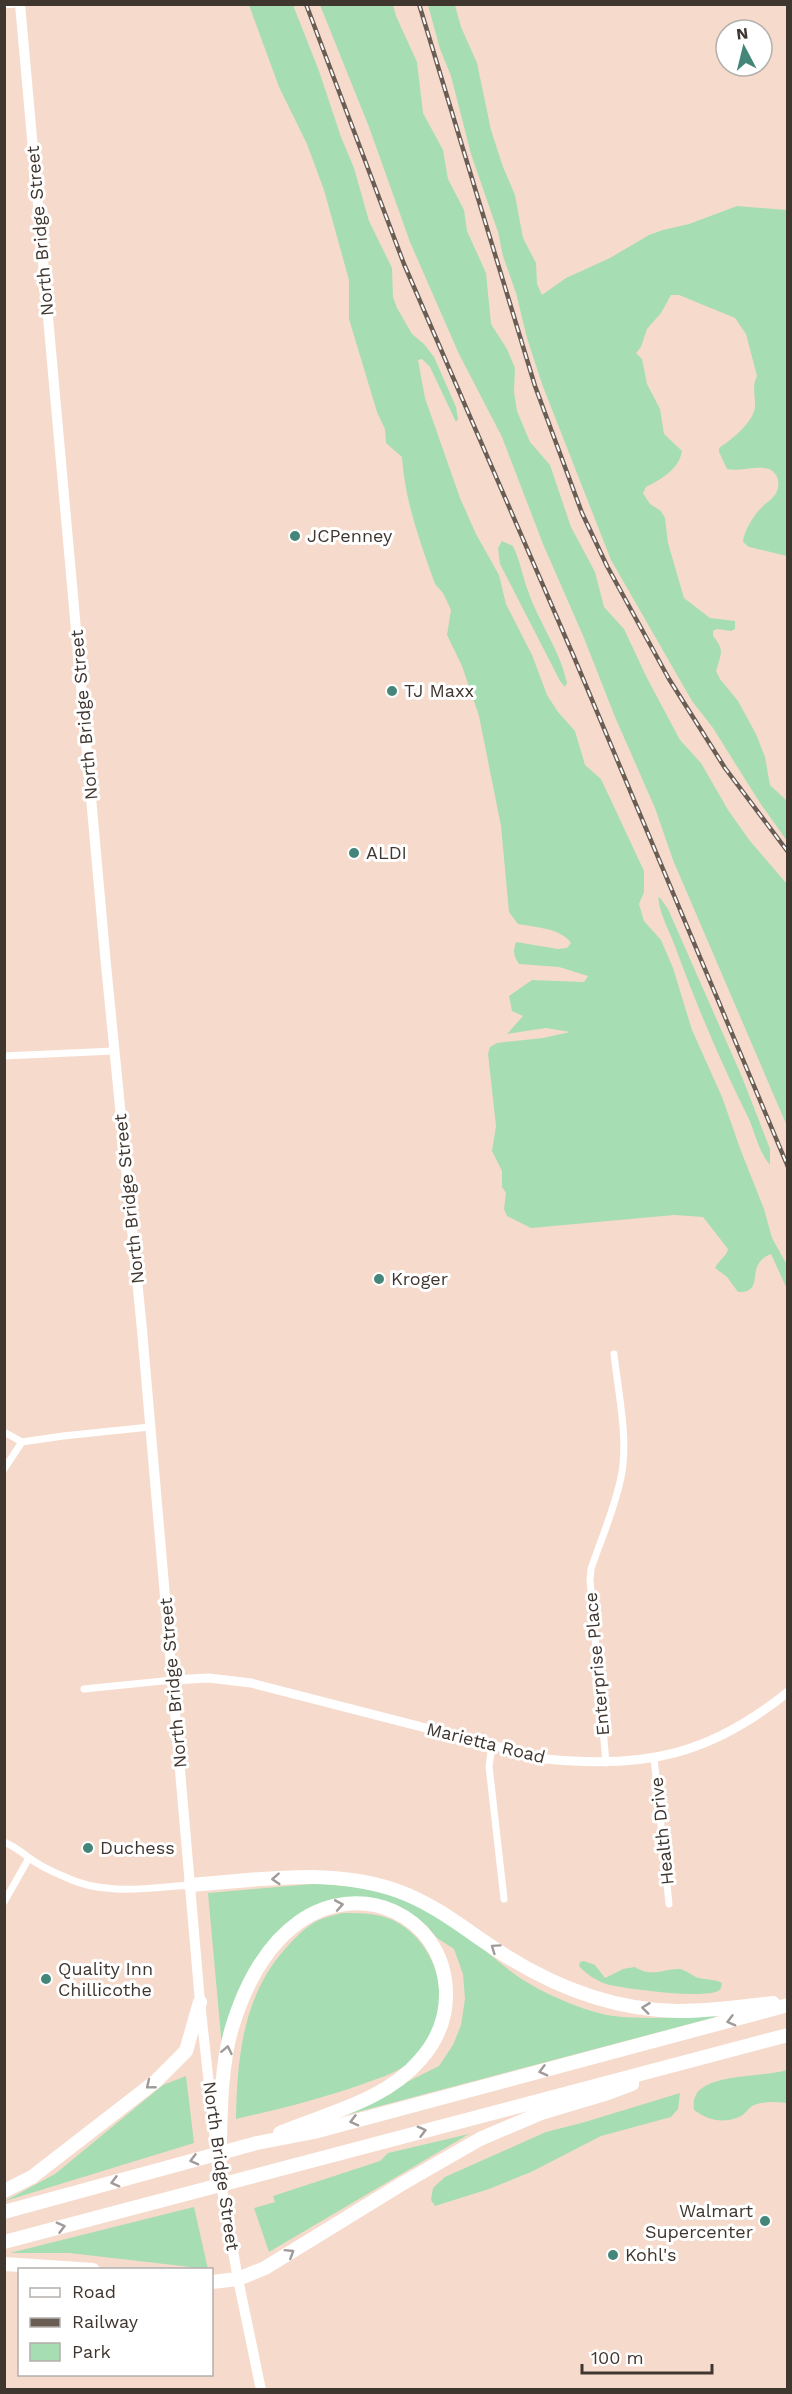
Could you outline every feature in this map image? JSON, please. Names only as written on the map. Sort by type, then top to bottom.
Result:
[{"type":"highway","points":[[190,1885],[323,1877],[357,1880],[397,1891],[427,1903],[502,1953],[545,1978],[610,2002],[676,2011],[788,2003]]},
{"type":"highway","points":[[219,2172],[225,2060],[231,2030],[245,1994],[270,1949],[300,1921],[322,1909],[345,1903],[366,1904],[401,1914],[416,1924],[431,1940],[441,1960],[445,1980],[445,2014],[433,2044],[419,2062],[389,2086],[350,2106],[257,2143]]},
{"type":"highway","points":[[4,2192],[32,2177],[156,2081],[186,2051],[200,2002]]},
{"type":"highway","points":[[4,2212],[257,2143],[314,2132],[788,2003]]},
{"type":"highway","points":[[4,2242],[788,2035]]},
{"type":"highway","points":[[213,2282],[238,2279],[265,2268],[409,2179],[480,2139],[541,2113],[608,2093],[684,2062]]},
{"type":"highway","points":[[4,2264],[63,2268]]},
{"type":"main road","name":"North Bridge Street","points":[[20,4],[173,1680],[200,2002],[219,2172],[261,2390]]},
{"type":"street","points":[[4,5],[14,4]]},
{"type":"street","points":[[4,1056],[114,1051]]},
{"type":"street","name":"Enterprise Place","points":[[606,1763],[590,1592],[591,1569],[623,1466],[614,1354]]},
{"type":"street","points":[[4,1432],[22,1442],[55,1436],[150,1427]]},
{"type":"street","points":[[4,1469],[22,1442]]},
{"type":"street","name":"Marietta Road","points":[[173,1680],[209,1678],[251,1683],[546,1759],[606,1763],[654,1758],[689,1750],[750,1720],[788,1692]]},
{"type":"street","points":[[84,1689],[173,1680]]},
{"type":"street","points":[[492,1746],[489,1766],[504,1899]]},
{"type":"street","name":"Health Drive","points":[[654,1758],[669,1904]]},
{"type":"street","points":[[4,1842],[20,1849],[29,1858],[65,1877],[102,1889],[190,1885]]},
{"type":"street","points":[[4,1902],[29,1858]]},
{"type":"green space","points":[[249,5],[293,5],[354,168],[369,221],[392,268],[393,297],[397,308],[412,334],[434,357],[456,407],[458,419],[456,422],[430,367],[422,359],[418,360],[425,398],[460,498],[476,534],[499,575],[506,604],[532,655],[547,695],[575,731],[585,765],[601,779],[644,871],[644,892],[639,904],[644,921],[661,940],[673,968],[692,1030],[722,1097],[764,1209],[772,1238],[787,1265],[787,1289],[771,1254],[758,1265],[751,1288],[738,1292],[727,1277],[715,1268],[728,1249],[703,1217],[674,1215],[531,1228],[507,1216],[504,1209],[506,1193],[502,1187],[502,1171],[492,1151],[496,1126],[488,1054],[490,1047],[497,1043],[543,1038],[570,1032],[546,1028],[507,1034],[523,1016],[512,1011],[509,996],[532,980],[584,982],[588,976],[559,967],[519,964],[515,956],[516,942],[558,949],[567,948],[571,943],[554,931],[518,924],[509,912],[501,826],[479,716],[462,666],[447,635],[451,610],[443,593],[435,584],[419,537],[406,490],[402,457],[386,443],[385,429],[377,412],[349,319],[349,280],[324,190],[307,144],[279,87]]},
{"type":"green space","points":[[320,5],[393,5],[417,62],[423,113],[443,150],[448,179],[464,210],[467,231],[486,273],[491,324],[507,349],[515,368],[514,392],[517,411],[530,442],[550,465],[571,527],[595,572],[604,607],[624,629],[680,740],[701,763],[728,810],[750,841],[787,884],[787,1126],[673,860],[655,808],[543,544],[502,437],[459,354],[410,242],[369,127]]},
{"type":"green space","points":[[428,5],[455,5],[461,27],[477,63],[491,130],[515,195],[523,238],[536,263],[537,284],[542,295],[566,278],[663,230],[689,224],[737,206],[787,210],[787,556],[749,547],[743,542],[753,518],[776,493],[778,483],[776,476],[769,469],[764,468],[727,469],[719,452],[719,448],[736,435],[752,417],[755,404],[754,386],[757,376],[746,334],[735,318],[679,295],[671,295],[661,313],[647,329],[641,347],[636,353],[642,359],[647,384],[660,409],[664,434],[682,451],[674,468],[664,477],[646,487],[643,493],[650,504],[661,511],[665,518],[668,543],[684,598],[710,618],[735,621],[735,629],[731,631],[717,629],[713,631],[713,636],[721,649],[716,671],[738,701],[756,734],[765,757],[770,785],[787,801],[787,841],[713,728],[692,701],[611,560],[542,384]]},
{"type":"green space","points":[[502,541],[513,546],[516,552],[533,603],[560,659],[567,683],[565,687],[500,564],[498,548]]},
{"type":"green space","points":[[658,897],[668,909],[742,1077],[770,1149],[770,1165],[709,1033],[663,918]]},
{"type":"green space","points":[[312,1884],[374,1891],[430,1911],[465,1934],[521,1979],[548,1994],[583,2008],[605,2015],[626,2017],[664,2018],[715,2015],[716,2017],[346,2115],[345,2113],[439,2066],[453,2045],[461,2025],[465,1999],[463,1974],[454,1949],[437,1938],[426,1925],[409,1912],[391,1904],[366,1898],[288,1923],[222,2047],[208,1893]]},
{"type":"green space","points":[[343,1913],[380,1916],[393,1920],[417,1938],[429,1955],[440,1994],[438,2014],[432,2034],[421,2051],[405,2066],[390,2074],[316,2099],[236,2119],[238,2073],[245,2029],[260,1987],[271,1967],[296,1937],[320,1920]]},
{"type":"green space","points":[[580,1962],[595,1965],[605,1978],[623,1969],[635,1967],[646,1972],[680,1969],[699,1978],[722,1983],[718,1991],[710,1993],[646,1991],[599,1981],[579,1966]]},
{"type":"green space","points":[[787,2070],[787,2103],[758,2104],[752,2106],[741,2116],[727,2120],[710,2118],[694,2110],[697,2093],[709,2084],[730,2078]]},
{"type":"green space","points":[[186,2076],[194,2143],[5,2201],[55,2174],[163,2085]]},
{"type":"green space","points":[[680,2093],[678,2109],[671,2117],[601,2136],[531,2172],[489,2189],[435,2206],[431,2200],[433,2188],[445,2177],[546,2132]]},
{"type":"green space","points":[[469,2134],[269,2252],[254,2208],[275,2202],[273,2196],[380,2161],[388,2153]]},
{"type":"green space","points":[[194,2207],[208,2268],[69,2253],[10,2253]]},
{"type":"railway","points":[[306,4],[404,264],[574,657],[788,1167]]},
{"type":"railway","points":[[419,4],[535,386],[582,513],[607,566],[669,679],[725,768],[788,852]]},
{"type":"place","name":"JCPenney","points":[[295,536]]},
{"type":"place","name":"TJ Maxx","points":[[392,691]]},
{"type":"place","name":"ALDI","points":[[354,853]]},
{"type":"place","name":"Kroger","points":[[379,1279]]},
{"type":"place","name":"Duchess","points":[[88,1848]]},
{"type":"place","name":"Quality Inn Chillicothe","points":[[46,1979]]},
{"type":"place","name":"Walmart Supercenter","points":[[765,2221]]},
{"type":"place","name":"Kohl's","points":[[613,2255]]}]
